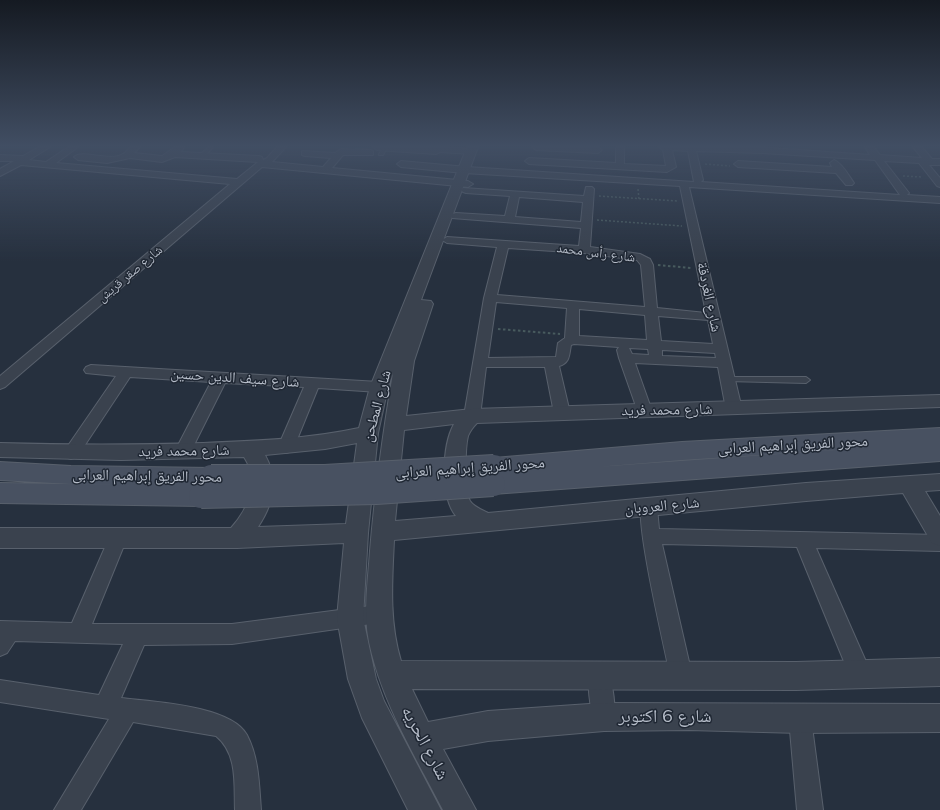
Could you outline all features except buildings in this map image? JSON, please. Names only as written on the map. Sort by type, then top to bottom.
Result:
[{"type":"main road","name":"محور الفريق إبراهيم العرابى","points":[[0,493],[206,487],[376,492],[493,475],[682,451],[940,436]]},
{"type":"main road","name":"محور الفريق إبراهيم العرابى","points":[[493,475],[940,452]]},
{"type":"main road","name":"محور الفريق إبراهيم العرابى","points":[[0,471],[71,475],[206,487]]},
{"type":"street","name":"شارع صقر قريش","points":[[0,384],[236,185]]},
{"type":"street","name":"شارع المطحن","points":[[362,679],[350,618],[356,533],[368,433],[379,387],[462,185]]},
{"type":"street","name":"شارع المطحن","points":[[392,675],[382,641],[378,614],[383,532],[395,426],[405,361],[456,216],[464,185]]},
{"type":"street","points":[[499,185],[515,194],[588,197]]},
{"type":"street","points":[[584,250],[588,197],[591,185]]},
{"type":"street","name":"شارع الغردقة","points":[[684,185],[734,409]]},
{"type":"street","points":[[697,185],[940,200]]},
{"type":"street","points":[[774,185],[940,195]]},
{"type":"street","points":[[898,185],[904,193]]},
{"type":"street","points":[[488,523],[480,520],[465,510],[460,504],[456,491],[458,437],[463,426],[472,416],[490,298],[509,245],[514,220],[515,194]]},
{"type":"street","points":[[540,222],[544,196]]},
{"type":"street","points":[[456,216],[540,222],[586,222]]},
{"type":"street","name":"شارع رأس محمد","points":[[447,240],[584,250],[632,255],[646,260],[656,360]]},
{"type":"street","points":[[490,298],[713,317]]},
{"type":"street","points":[[572,338],[573,305]]},
{"type":"street","points":[[480,363],[551,363],[562,359],[565,343],[572,338],[621,343],[720,349]]},
{"type":"street","points":[[621,343],[644,411]]},
{"type":"street","points":[[626,358],[723,364]]},
{"type":"street","points":[[551,363],[562,412]]},
{"type":"street","points":[[0,370],[15,372]]},
{"type":"street","name":"شارع سيف الدين حسين","points":[[91,370],[379,387]]},
{"type":"street","points":[[71,453],[127,371]]},
{"type":"street","points":[[183,451],[222,377]]},
{"type":"street","points":[[286,447],[313,384]]},
{"type":"street","name":"شارع محمد فريد","points":[[395,426],[414,421],[472,416],[562,412],[734,409],[940,401]]},
{"type":"street","name":"شارع محمد فريد","points":[[0,450],[71,453],[250,449],[286,447],[328,442],[368,433]]},
{"type":"street","points":[[237,538],[252,518],[261,499],[263,489],[262,471],[258,459],[250,449]]},
{"type":"street","name":"شارع العروبان","points":[[383,532],[806,492],[940,482]]},
{"type":"street","points":[[910,484],[940,536]]},
{"type":"street","points":[[648,508],[651,536],[681,675]]},
{"type":"street","points":[[0,538],[237,538],[356,533]]},
{"type":"street","name":"شارع العروبان","points":[[651,536],[940,543]]},
{"type":"street","points":[[78,633],[118,538]]},
{"type":"street","points":[[804,540],[860,673]]},
{"type":"street","points":[[3,636],[78,633],[138,635],[232,634],[378,614]]},
{"type":"street","points":[[68,810],[116,709],[138,635]]},
{"type":"street","points":[[392,675],[796,676],[860,673],[940,672]]},
{"type":"street","name":"شارع الحريه","points":[[392,675],[402,703],[406,741],[425,810]]},
{"type":"street","points":[[599,675],[604,717]]},
{"type":"street","name":"شارع الحريه","points":[[362,679],[372,708],[406,741],[460,810]]},
{"type":"street","points":[[0,691],[208,722],[223,728],[235,738],[243,754],[248,810]]},
{"type":"street","name":"شارع 6 اكتوبر","points":[[406,741],[488,726],[604,717],[689,716],[800,719],[940,718]]},
{"type":"street","points":[[800,719],[810,810]]},
{"type":"lane","points":[[727,379],[806,380]]},
{"type":"path","points":[[588,197],[688,202]]},
{"type":"path","points":[[586,222],[694,227]]},
{"type":"path","points":[[647,265],[703,269]]},
{"type":"path","points":[[485,328],[572,338]]}]
